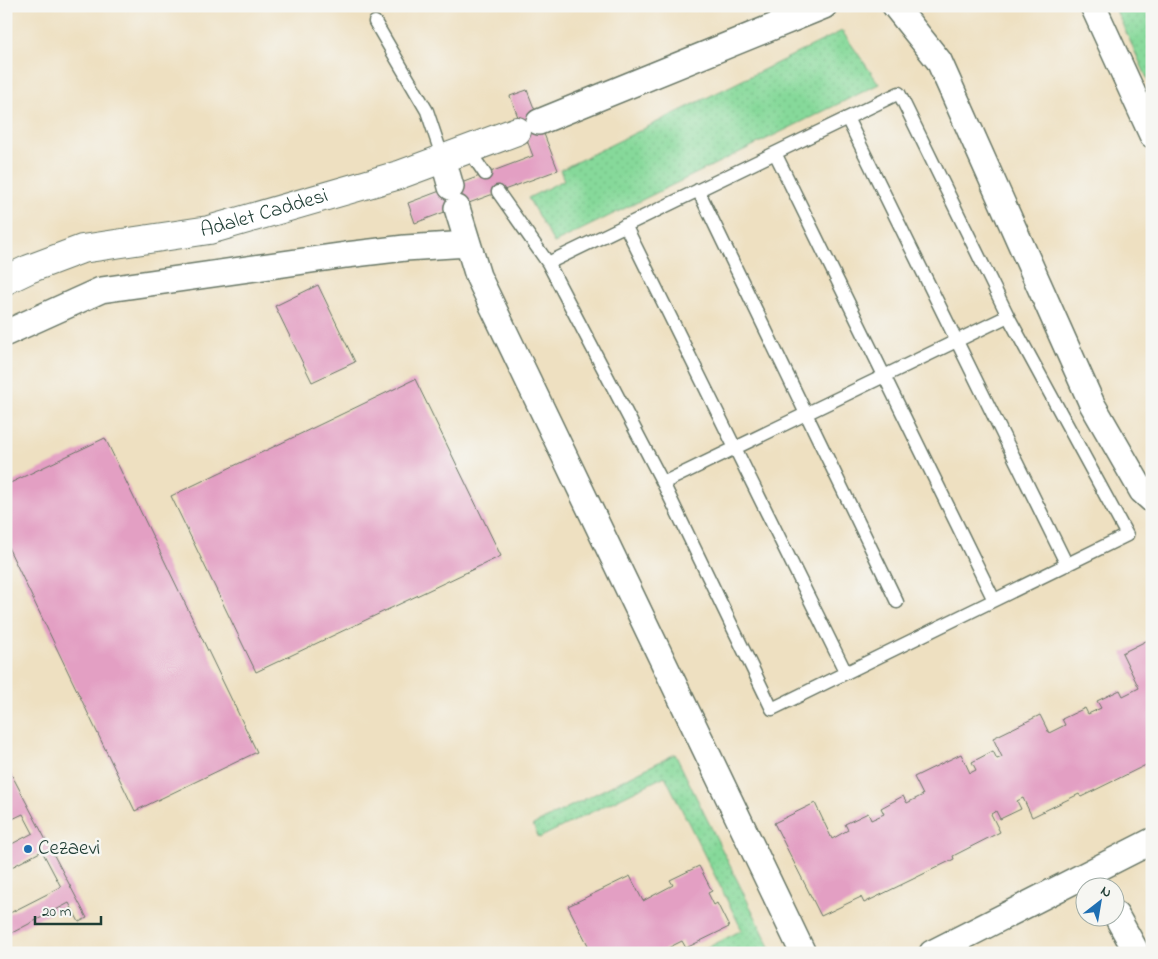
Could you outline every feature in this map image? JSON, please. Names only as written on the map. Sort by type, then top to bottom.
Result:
[{"type":"street","points":[[526,127],[824,6]]},
{"type":"street","points":[[895,6],[939,61],[1092,404],[1142,491],[1152,500]]},
{"type":"street","points":[[1093,6],[1152,135]]},
{"type":"street","name":"Adalet Caddesi","points":[[6,280],[82,249],[209,230],[399,175],[526,127]]},
{"type":"street","points":[[443,159],[478,276],[803,953]]},
{"type":"street","points":[[6,333],[101,290],[346,255],[405,248],[468,244]]},
{"type":"street","points":[[1099,876],[1152,841]]},
{"type":"street","points":[[932,953],[1076,887]]},
{"type":"street","points":[[1122,926],[1137,953]]},
{"type":"lane","points":[[375,22],[427,111],[443,159]]},
{"type":"lane","points":[[498,192],[548,263],[663,483],[772,709],[1127,535],[1008,316],[899,93],[548,263]]},
{"type":"lane","points":[[846,118],[1067,565]]},
{"type":"lane","points":[[468,149],[485,174]]},
{"type":"lane","points":[[775,153],[994,600]]},
{"type":"lane","points":[[698,190],[897,602]]},
{"type":"lane","points":[[625,225],[846,673]]},
{"type":"lane","points":[[663,483],[1008,316]]},
{"type":"green space","points":[[1114,6],[1152,6],[1152,89]]},
{"type":"green space","points":[[842,31],[879,84],[554,243],[528,198],[564,180],[560,170]]},
{"type":"green space","points":[[675,754],[773,953],[697,953],[742,930],[665,776],[539,838],[533,825]]},
{"type":"building","points":[[527,90],[558,170],[415,223],[408,203],[533,156],[510,96]]},
{"type":"building","points":[[318,285],[355,362],[312,382],[275,306]]},
{"type":"building","points":[[415,379],[501,556],[256,672],[171,496]]},
{"type":"building","points":[[105,438],[257,752],[135,811],[6,543],[6,485]]},
{"type":"building","points":[[1152,638],[1152,762],[1081,797],[1079,794],[1032,817],[1023,798],[1017,801],[1021,809],[1000,819],[996,811],[991,814],[1000,832],[953,856],[954,859],[864,903],[861,897],[821,916],[774,823],[815,803],[832,839],[848,830],[845,824],[868,813],[871,820],[884,814],[881,808],[903,796],[907,803],[923,795],[914,777],[961,754],[970,773],[976,770],[972,762],[993,751],[997,759],[1002,757],[993,738],[1040,715],[1049,733],[1065,725],[1062,719],[1085,708],[1088,714],[1101,708],[1097,701],[1120,690],[1123,696],[1139,688],[1122,653]]},
{"type":"building","name":"Cezaevi","points":[[6,764],[87,918],[79,922],[69,903],[6,936],[6,915],[61,887],[42,851],[6,870],[6,847],[33,833],[23,814],[6,822],[6,812],[8,811],[6,808]]},
{"type":"building","points":[[699,866],[712,891],[708,893],[714,905],[717,903],[729,927],[686,948],[682,941],[662,951],[663,953],[592,953],[568,906],[630,876],[643,901],[673,885],[670,880]]},
{"type":"place","name":"Cezaevi","points":[[28,849]]}]
